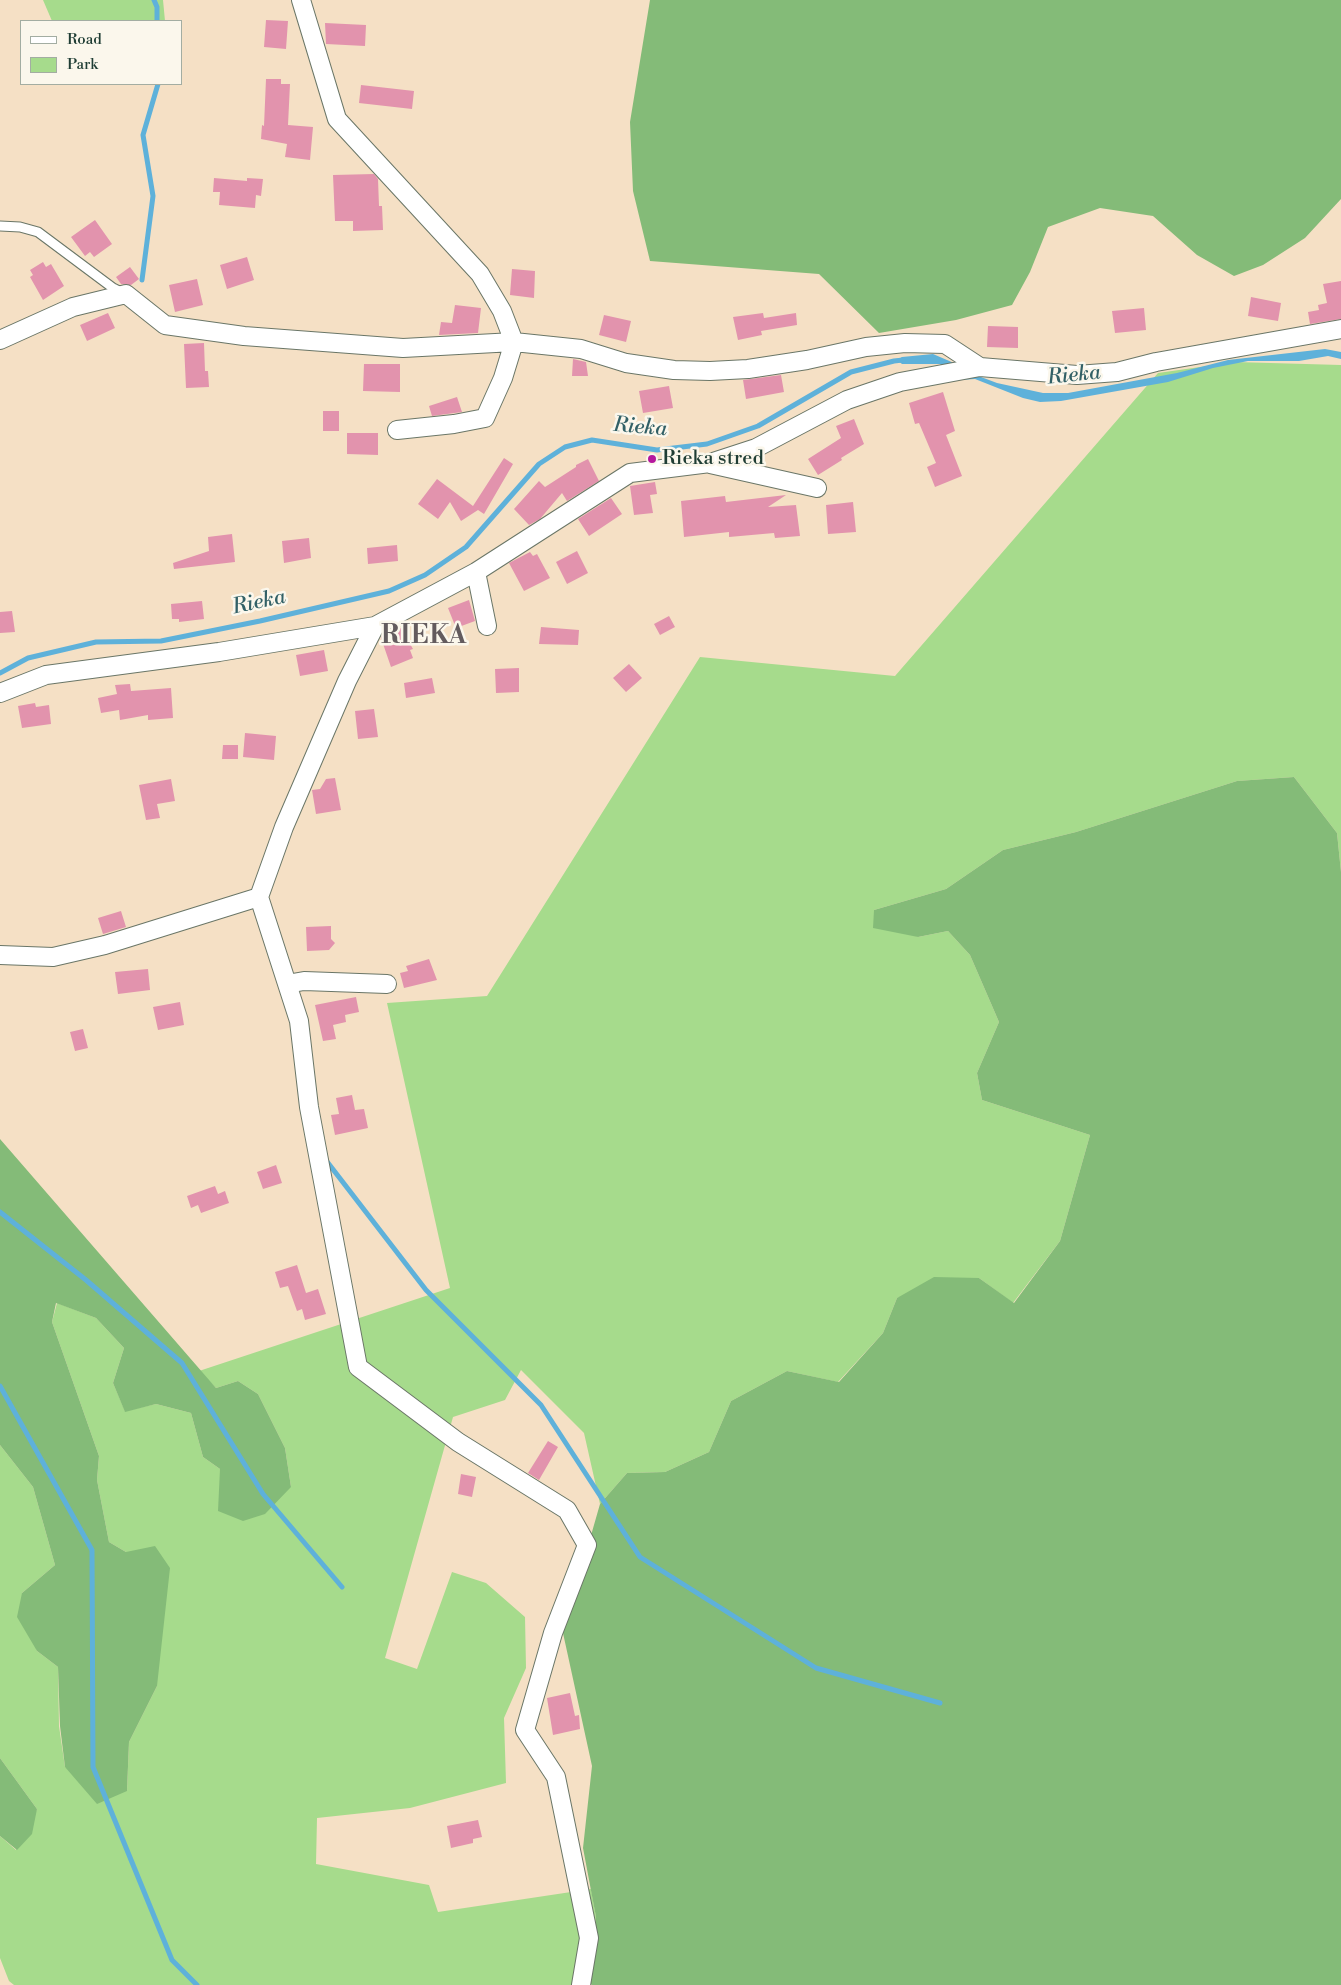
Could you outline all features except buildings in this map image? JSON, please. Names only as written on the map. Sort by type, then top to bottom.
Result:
[{"type":"street","points":[[301,0],[337,119],[480,274],[502,311],[514,342],[503,378],[485,418],[454,424],[398,430]]},
{"type":"street","points":[[0,340],[73,307],[126,294],[165,325],[244,336],[403,348],[514,342],[581,349],[626,364],[674,370],[710,371],[807,360],[866,347],[905,343],[945,344],[978,368]]},
{"type":"street","points":[[0,693],[46,674],[219,652],[375,626],[476,572],[630,472],[710,464],[756,448],[847,400],[900,382],[978,368],[1077,375],[1117,372],[1156,362],[1341,329]]},
{"type":"street","points":[[710,464],[817,488]]},
{"type":"street","points":[[476,572],[487,626]]},
{"type":"street","points":[[375,626],[347,681],[284,827],[259,898],[300,1021],[309,1107],[358,1367],[458,1442],[567,1510],[587,1545],[553,1634],[525,1730],[556,1777],[589,1938],[581,1985]]},
{"type":"street","points":[[0,955],[53,957],[105,945],[259,898]]},
{"type":"street","points":[[287,984],[304,981],[387,984]]},
{"type":"lane","points":[[0,226],[20,227],[38,232],[113,288],[126,294]]},
{"type":"green space","points":[[43,0],[163,0],[165,20],[52,20]]},
{"type":"green space","points":[[650,0],[1341,0],[1341,199],[1305,238],[1263,265],[1234,276],[1197,255],[1153,216],[1100,208],[1048,227],[1030,272],[1012,305],[956,320],[879,333],[819,274],[650,261],[633,191],[630,122]]},
{"type":"green space","points":[[1235,362],[1341,365],[1341,872],[1337,833],[1294,777],[1237,781],[1076,832],[1003,850],[946,889],[874,910],[918,937],[948,931],[970,955],[999,1022],[977,1073],[982,1100],[1090,1135],[1060,1241],[1013,1303],[979,1278],[897,1298],[883,1333],[838,1382],[787,1371],[731,1401],[709,1452],[665,1472],[627,1473],[600,1504],[584,1433],[521,1370],[505,1400],[453,1417],[385,1658],[417,1669],[452,1572],[486,1583],[525,1617],[526,1668],[504,1718],[506,1783],[410,1808],[317,1818],[316,1864],[429,1885],[438,1912],[591,1889],[596,1917],[590,1983],[592,1985],[14,1985],[9,1981],[0,1958],[0,1836],[16,1850],[37,1809],[0,1758],[0,1445],[33,1487],[55,1565],[22,1593],[37,1651],[58,1667],[59,1726],[65,1767],[127,1791],[129,1742],[157,1686],[126,1552],[109,1542],[97,1480],[99,1456],[52,1322],[57,1303],[96,1318],[124,1348],[113,1383],[125,1411],[156,1404],[191,1413],[203,1457],[220,1469],[291,1487],[285,1448],[258,1394],[238,1381],[216,1388],[199,1371],[450,1288],[387,1003],[487,996],[700,657],[895,676],[1158,373]]},
{"type":"green space","points":[[1294,777],[1337,833],[1341,872],[1341,1985],[592,1985],[590,1983],[596,1917],[583,1848],[592,1766],[563,1633],[600,1504],[627,1473],[665,1472],[709,1452],[731,1401],[787,1371],[839,1382],[883,1333],[897,1298],[934,1277],[979,1278],[1014,1303],[1060,1241],[1090,1135],[982,1100],[977,1073],[999,1022],[970,955],[948,931],[918,937],[873,928],[874,910],[946,889],[1003,850],[1076,832],[1237,781]]},
{"type":"green space","points":[[0,1139],[216,1388],[238,1381],[258,1394],[285,1448],[291,1487],[265,1514],[243,1521],[218,1511],[220,1469],[203,1457],[191,1413],[156,1404],[125,1412],[113,1383],[124,1348],[96,1318],[56,1303],[52,1322],[99,1456],[97,1480],[109,1542],[126,1552],[155,1546],[170,1568],[157,1686],[129,1742],[127,1791],[97,1804],[65,1767],[60,1726],[58,1667],[37,1651],[17,1617],[22,1593],[55,1565],[33,1487],[0,1445]]},
{"type":"green space","points":[[0,1758],[37,1809],[32,1834],[17,1850],[0,1836]]},
{"type":"water","name":"Rieka","points":[[1325,349],[1341,352],[1341,359],[1328,356],[1299,361],[1248,361],[1213,368],[1168,382],[1061,401],[1040,402],[1023,398],[975,379],[959,380],[940,364],[902,364],[897,360],[902,357],[933,354],[954,363],[965,371],[997,383],[1043,393],[1068,393],[1177,373],[1228,360]]},
{"type":"waterway","points":[[154,0],[157,7],[157,20]]},
{"type":"waterway","points":[[142,280],[153,196],[143,135],[158,85]]},
{"type":"waterway","name":"Rieka","points":[[0,673],[28,658],[96,642],[161,641],[260,621],[389,591],[425,575],[466,547],[539,464],[565,447],[592,440],[657,450],[707,444],[758,426],[851,372],[903,360]]},
{"type":"waterway","points":[[325,1159],[426,1290],[541,1405],[640,1557],[816,1668],[940,1703]]},
{"type":"waterway","points":[[0,1212],[86,1280],[182,1363],[263,1494],[342,1587]]},
{"type":"waterway","points":[[0,1386],[92,1550],[93,1767],[172,1960],[197,1985]]},
{"type":"place","name":"Rieka stred","points":[[652,459]]},
{"type":"district","name":"RIEKA","points":[[424,637]]}]
